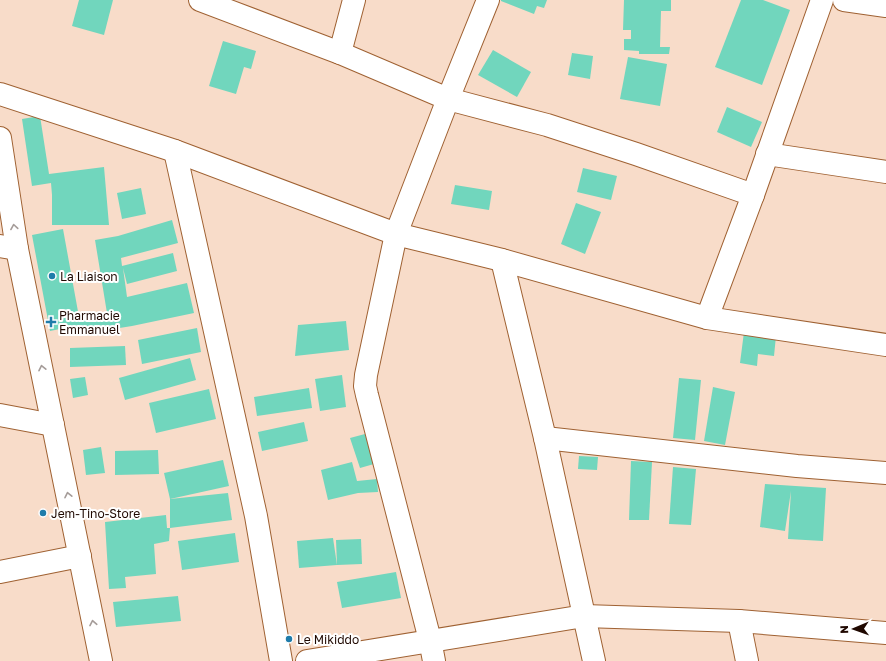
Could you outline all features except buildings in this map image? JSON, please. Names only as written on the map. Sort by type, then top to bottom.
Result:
[{"type":"street","points":[[200,0],[340,52],[448,99],[547,125],[753,195]]},
{"type":"street","points":[[340,52],[354,0]]},
{"type":"street","points":[[432,651],[365,386],[366,375],[396,234],[488,0]]},
{"type":"street","points":[[707,318],[753,195],[822,0]]},
{"type":"street","points":[[844,0],[886,6]]},
{"type":"street","points":[[0,94],[175,151],[396,234],[502,260],[707,318],[886,345]]},
{"type":"street","points":[[0,138],[9,248],[53,425],[101,661]]},
{"type":"street","points":[[175,151],[256,516],[281,661]]},
{"type":"street","points":[[767,154],[886,172]]},
{"type":"street","points":[[502,260],[545,438],[594,661]]},
{"type":"street","points":[[0,414],[53,425]]},
{"type":"street","points":[[545,438],[797,466],[886,473]]},
{"type":"street","points":[[0,572],[80,556]]},
{"type":"street","points":[[307,661],[432,651],[584,616],[739,621],[886,633]]},
{"type":"street","points":[[739,621],[746,661]]},
{"type":"place","name":"La Liaison","points":[[52,276]]},
{"type":"place","name":"Pharmacie Emmanuel","points":[[51,322]]},
{"type":"place","name":"Jem-Tino-Store","points":[[43,513]]},
{"type":"place","name":"Le Mikiddo","points":[[289,639]]}]
